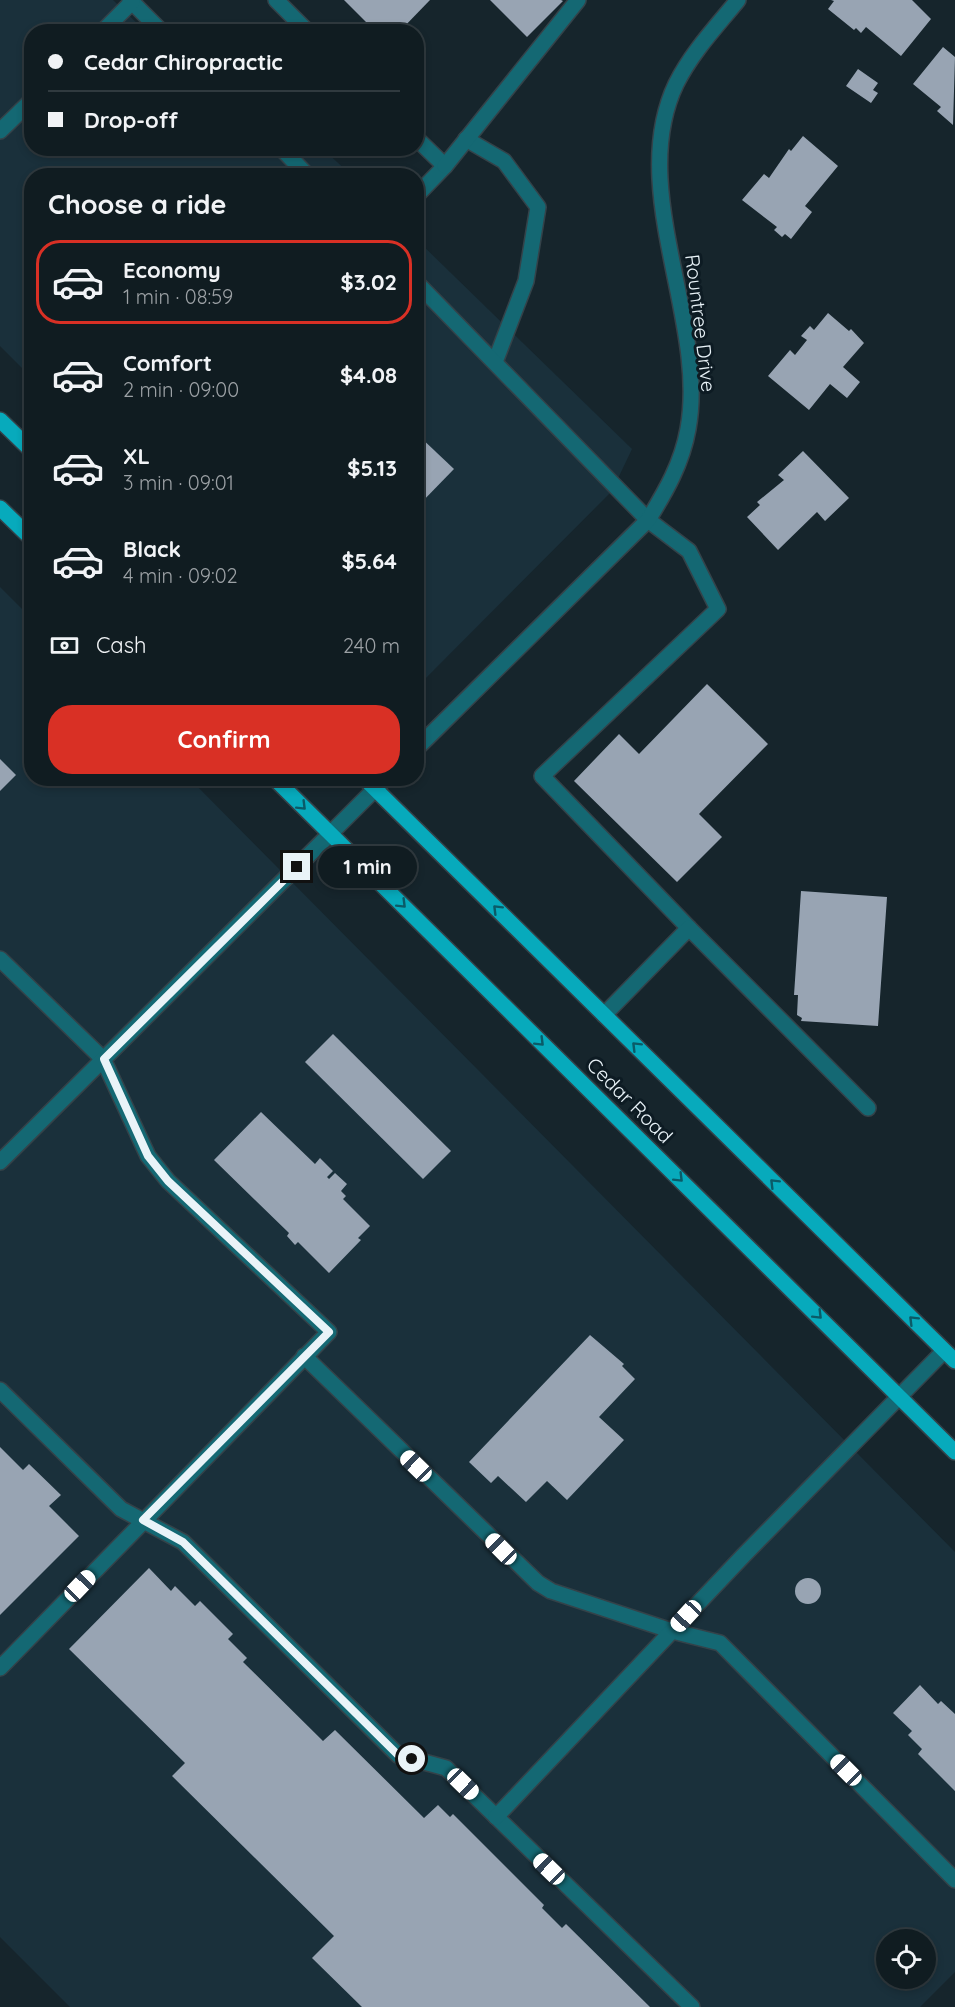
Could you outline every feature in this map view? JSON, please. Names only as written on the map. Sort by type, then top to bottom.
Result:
[{"type":"main road","points":[[0,420],[24,443]]},
{"type":"main road","points":[[0,508],[24,531]]},
{"type":"main road","name":"Cedar Road","points":[[282,786],[900,1395],[955,1452]]},
{"type":"main road","points":[[379,786],[604,1015],[950,1356]]},
{"type":"street","points":[[276,0],[300,24]]},
{"type":"street","points":[[424,188],[445,166],[578,0]]},
{"type":"street","name":"Rountree Drive","points":[[424,741],[648,520],[664,494],[681,458],[688,428],[691,386],[662,196],[662,144],[665,121],[676,85],[698,49],[738,0]]},
{"type":"street","points":[[109,24],[131,1],[154,24]]},
{"type":"street","points":[[0,131],[24,108]]},
{"type":"street","points":[[465,139],[504,161],[538,207],[526,281],[495,362]]},
{"type":"street","points":[[424,146],[445,166]]},
{"type":"street","points":[[288,156],[300,168]]},
{"type":"street","points":[[424,290],[648,520],[690,551],[718,609],[542,776],[868,1108]]},
{"type":"street","points":[[0,1162],[330,834],[372,786]]},
{"type":"street","points":[[604,1015],[690,928]]},
{"type":"street","points":[[0,959],[104,1059],[148,1156],[161,1173],[329,1332],[0,1668]]},
{"type":"street","points":[[304,1356],[538,1583],[551,1591],[672,1631],[720,1643],[955,1880]]},
{"type":"street","points":[[496,1817],[900,1395],[950,1356]]},
{"type":"street","points":[[0,1390],[121,1509],[183,1542],[398,1755],[446,1768],[692,2007]]},
{"type":"shaded area","points":[[0,0],[113,0],[138,24],[24,24],[24,156],[331,156],[343,168],[24,168],[24,370],[0,346]]},
{"type":"shaded area","points":[[424,247],[632,449],[612,491],[424,680]]},
{"type":"shaded area","points":[[0,587],[24,611],[24,786],[197,786],[955,1552],[955,1972],[920,2007],[70,2007],[0,1937]]},
{"type":"building","points":[[344,0],[430,0],[407,24],[368,24]]},
{"type":"building","points":[[490,0],[561,0],[563,1],[527,37]]},
{"type":"building","points":[[831,0],[912,0],[931,19],[901,56],[866,27],[861,33],[856,28],[854,30],[828,9],[834,1]]},
{"type":"building","points":[[943,47],[955,57],[953,125],[937,111],[941,107],[913,84]]},
{"type":"building","points":[[858,69],[878,83],[873,90],[878,93],[871,103],[846,86]]},
{"type":"building","points":[[803,136],[838,166],[805,206],[812,212],[791,239],[785,234],[782,237],[774,230],[777,227],[742,200],[764,174],[769,178],[789,149],[791,151]]},
{"type":"building","points":[[828,313],[849,331],[851,329],[864,343],[843,367],[860,382],[847,398],[830,384],[809,410],[768,376],[790,350],[795,355],[807,340],[801,336],[810,326],[814,330]]},
{"type":"building","points":[[424,441],[454,469],[424,500]]},
{"type":"building","points":[[803,451],[849,498],[825,521],[817,512],[778,550],[747,517],[760,505],[757,502],[784,480],[778,475]]},
{"type":"building","points":[[707,684],[768,744],[699,814],[722,837],[677,882],[574,781],[619,734],[639,754]]},
{"type":"building","points":[[0,759],[16,775],[0,791]]},
{"type":"building","points":[[801,891],[887,897],[878,1026],[801,1021],[802,1018],[797,1015],[798,995],[794,995]]},
{"type":"building","points":[[333,1034],[451,1151],[423,1179],[305,1062]]},
{"type":"building","points":[[261,1112],[315,1164],[320,1158],[333,1171],[327,1177],[329,1179],[335,1173],[347,1184],[341,1191],[346,1196],[343,1199],[370,1226],[358,1238],[361,1240],[329,1273],[298,1242],[295,1245],[287,1236],[289,1233],[214,1160]]},
{"type":"building","points":[[590,1335],[624,1364],[622,1366],[635,1379],[599,1417],[624,1440],[567,1500],[547,1481],[526,1502],[498,1476],[491,1483],[469,1462]]},
{"type":"building","points":[[0,1447],[23,1470],[29,1464],[61,1495],[49,1506],[79,1536],[0,1615]]},
{"type":"building","points":[[149,1568],[171,1591],[175,1586],[195,1606],[200,1601],[233,1634],[228,1639],[247,1658],[243,1662],[323,1741],[335,1730],[424,1818],[438,1805],[450,1817],[453,1814],[544,1905],[542,1908],[562,1928],[566,1924],[650,2007],[362,2007],[312,1958],[334,1936],[172,1776],[185,1763],[69,1649]]},
{"type":"building","points":[[808,1578],[817,1582],[821,1591],[817,1600],[808,1604],[799,1600],[795,1591],[799,1582]]},
{"type":"building","points":[[920,1685],[938,1704],[941,1701],[955,1714],[955,1791],[918,1754],[922,1749],[908,1735],[912,1731],[893,1713]]},
{"type":"route","points":[[297,867],[104,1059],[148,1156],[168,1181],[329,1332],[143,1520],[183,1542],[398,1755],[412,1759]]}]
